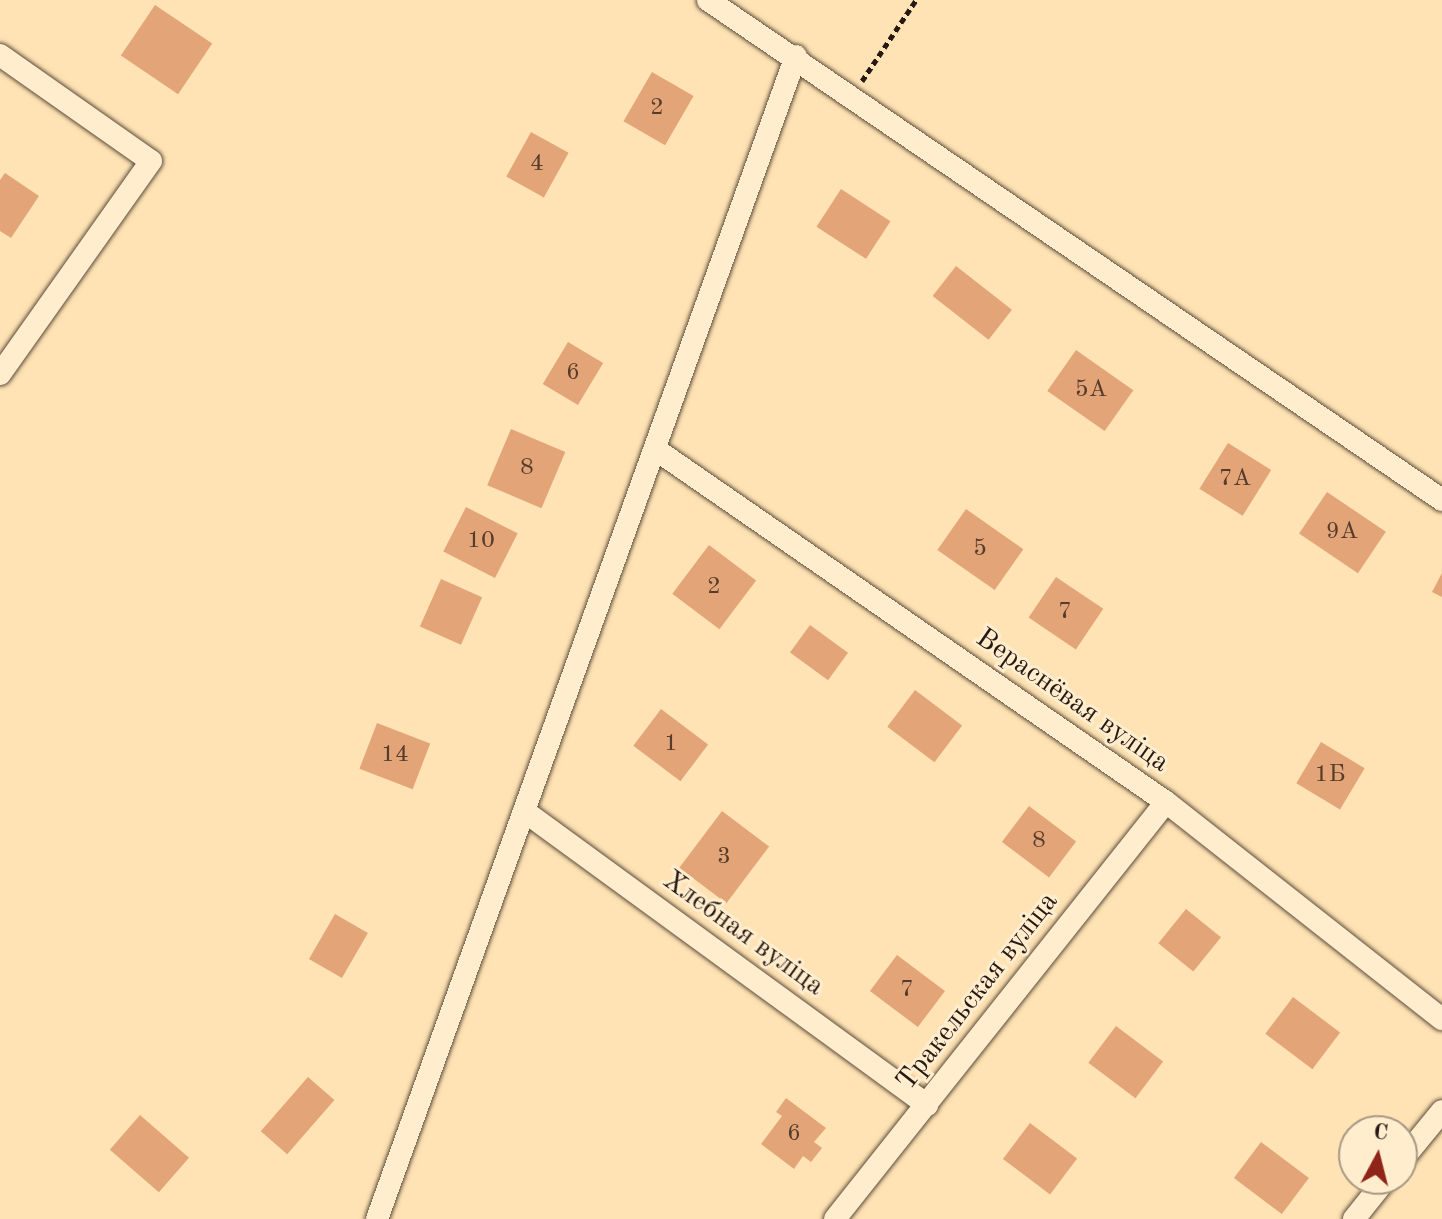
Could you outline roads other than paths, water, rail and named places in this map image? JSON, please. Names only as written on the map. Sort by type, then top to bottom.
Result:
[{"type":"street","points":[[708,0],[796,56],[1442,500]]},
{"type":"street","points":[[0,55],[151,161],[0,374]]},
{"type":"street","points":[[377,1219],[796,56]]},
{"type":"street","name":"Вераснёвая вуліца","points":[[655,449],[1166,802],[1442,1019]]},
{"type":"street","name":"Тракельская вуліца","points":[[835,1219],[1166,802]]},
{"type":"street","name":"Хлебная вуліца","points":[[524,811],[927,1105]]},
{"type":"street","points":[[1418,1140],[1442,1111]]},
{"type":"street","points":[[1354,1219],[1373,1195]]}]
